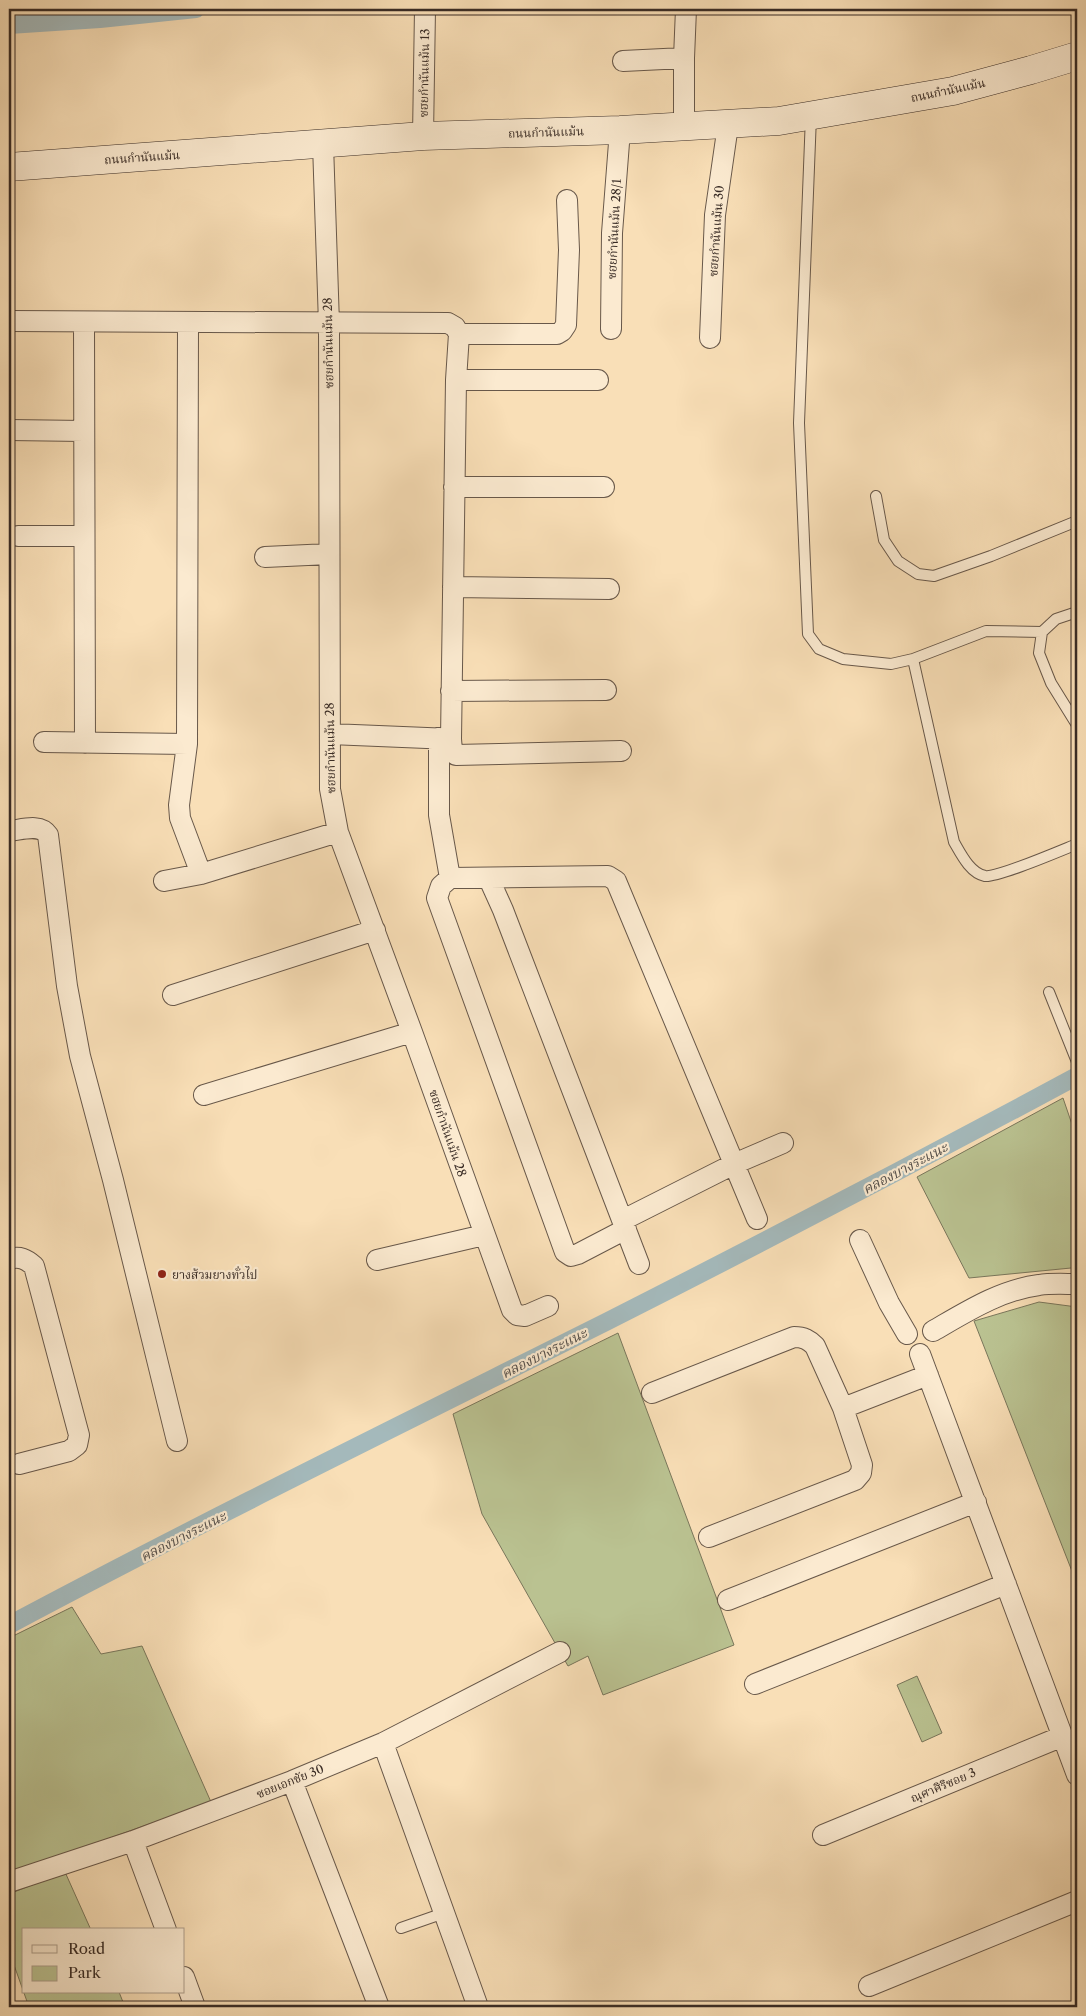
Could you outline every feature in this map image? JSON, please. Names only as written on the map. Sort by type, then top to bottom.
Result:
[{"type":"street","name":"ซฮยกำนันแม้น 13","points":[[423,136],[425,9]]},
{"type":"street","points":[[684,126],[686,17]]},
{"type":"street","name":"ถนนกำนันแม้น","points":[[9,167],[423,136],[620,130],[779,121],[953,91],[1077,56]]},
{"type":"street","points":[[623,61],[684,58]]},
{"type":"street","name":"ซฮยกำนันแม้น 30","points":[[710,338],[715,215],[728,125]]},
{"type":"street","name":"ซฮยกำนันแม้น 28/1","points":[[611,329],[612,233],[620,130]]},
{"type":"street","name":"ซฮยกำนันแม้น 28","points":[[323,144],[329,324],[330,789],[338,832],[512,1310],[517,1316],[525,1316],[548,1306]]},
{"type":"street","points":[[459,334],[556,334],[562,331],[566,325],[569,250],[567,200]]},
{"type":"street","points":[[9,321],[329,324],[448,323],[455,327],[459,334],[456,380],[451,691],[439,815],[450,878]]},
{"type":"street","points":[[84,322],[85,743]]},
{"type":"street","points":[[188,323],[187,744],[179,805],[180,818],[201,874]]},
{"type":"street","points":[[456,380],[598,380]]},
{"type":"street","points":[[9,430],[84,431]]},
{"type":"street","points":[[454,487],[604,487]]},
{"type":"street","points":[[18,536],[84,536]]},
{"type":"street","points":[[266,557],[329,554]]},
{"type":"street","points":[[453,587],[610,589]]},
{"type":"street","points":[[451,691],[606,690]]},
{"type":"street","points":[[330,734],[445,738]]},
{"type":"street","points":[[445,738],[456,755],[621,751]]},
{"type":"street","points":[[44,742],[187,744]]},
{"type":"street","points":[[9,831],[39,828],[45,830],[48,835],[67,986],[80,1056],[113,1180],[177,1441]]},
{"type":"street","points":[[164,881],[201,874],[338,832]]},
{"type":"street","points":[[757,1219],[734,1164],[616,881],[608,876],[490,879],[450,878],[441,886],[437,898],[564,1252],[571,1256],[578,1254],[624,1224],[734,1164],[783,1143]]},
{"type":"street","points":[[490,879],[639,1264]]},
{"type":"street","points":[[173,995],[375,930]]},
{"type":"street","points":[[204,1095],[412,1032]]},
{"type":"street","points":[[377,1260],[484,1235]]},
{"type":"street","points":[[860,1240],[888,1303],[907,1334]]},
{"type":"street","points":[[9,1260],[15,1258],[26,1259],[34,1266],[79,1435],[77,1445],[69,1451],[19,1464]]},
{"type":"street","points":[[933,1331],[975,1306],[1005,1294],[1039,1285],[1077,1284]]},
{"type":"street","points":[[921,1324],[933,1331],[934,1344],[929,1351],[920,1354],[908,1348],[906,1338],[912,1327],[921,1324]]},
{"type":"street","points":[[652,1393],[794,1337],[801,1337],[809,1340],[815,1346],[843,1408],[862,1465],[861,1473],[855,1480],[709,1537]]},
{"type":"street","points":[[920,1354],[1077,1774]]},
{"type":"street","points":[[843,1408],[928,1375]]},
{"type":"street","points":[[728,1600],[976,1502]]},
{"type":"street","points":[[755,1684],[1006,1584]]},
{"type":"street","name":"ซอยเอกชัย 30","points":[[9,1882],[133,1841],[292,1781],[383,1743],[560,1652]]},
{"type":"street","name":"ณุศาศิริซอย 3","points":[[823,1835],[1063,1736]]},
{"type":"street","points":[[383,1743],[478,2007]]},
{"type":"street","points":[[292,1781],[379,2007]]},
{"type":"street","points":[[133,1841],[165,1928]]},
{"type":"street","points":[[870,1986],[1077,1901]]},
{"type":"street","points":[[185,1980],[195,2007]]},
{"type":"lane","points":[[811,115],[799,423],[808,634],[819,648],[843,659],[892,664],[913,659],[986,631],[1042,632]]},
{"type":"lane","points":[[876,496],[884,540],[898,561],[918,574],[934,576],[1077,522]]},
{"type":"lane","points":[[1077,612],[1056,619],[1042,632],[1039,653],[1051,683],[1077,725]]},
{"type":"lane","points":[[913,659],[954,842],[964,860],[976,872],[986,876],[1077,844]]},
{"type":"lane","points":[[1049,992],[1077,1062]]},
{"type":"lane","points":[[400,1928],[444,1913]]},
{"type":"green space","points":[[1063,1098],[1077,1139],[1077,1270],[1071,1268],[969,1278],[917,1177]]},
{"type":"green space","points":[[1039,1302],[1077,1307],[1077,1584],[974,1321]]},
{"type":"green space","points":[[618,1333],[734,1645],[603,1695],[588,1656],[568,1666],[482,1514],[453,1414]]},
{"type":"green space","points":[[72,1607],[101,1654],[142,1646],[211,1802],[9,1874],[9,1638]]},
{"type":"green space","points":[[917,1676],[942,1733],[922,1742],[897,1685]]},
{"type":"green space","points":[[65,1872],[90,1928],[22,1928],[22,1987],[9,1951],[9,1894]]},
{"type":"green space","points":[[24,1994],[120,1994],[125,2007],[29,2007]]},
{"type":"waterway","points":[[9,25],[100,19],[196,9]]},
{"type":"waterway","name":"คลองบางระแนะ","points":[[9,1625],[232,1509],[724,1262],[1077,1076]]},
{"type":"place","name":"ยางส้วมยางทั่วไป","points":[[162,1274]]}]
